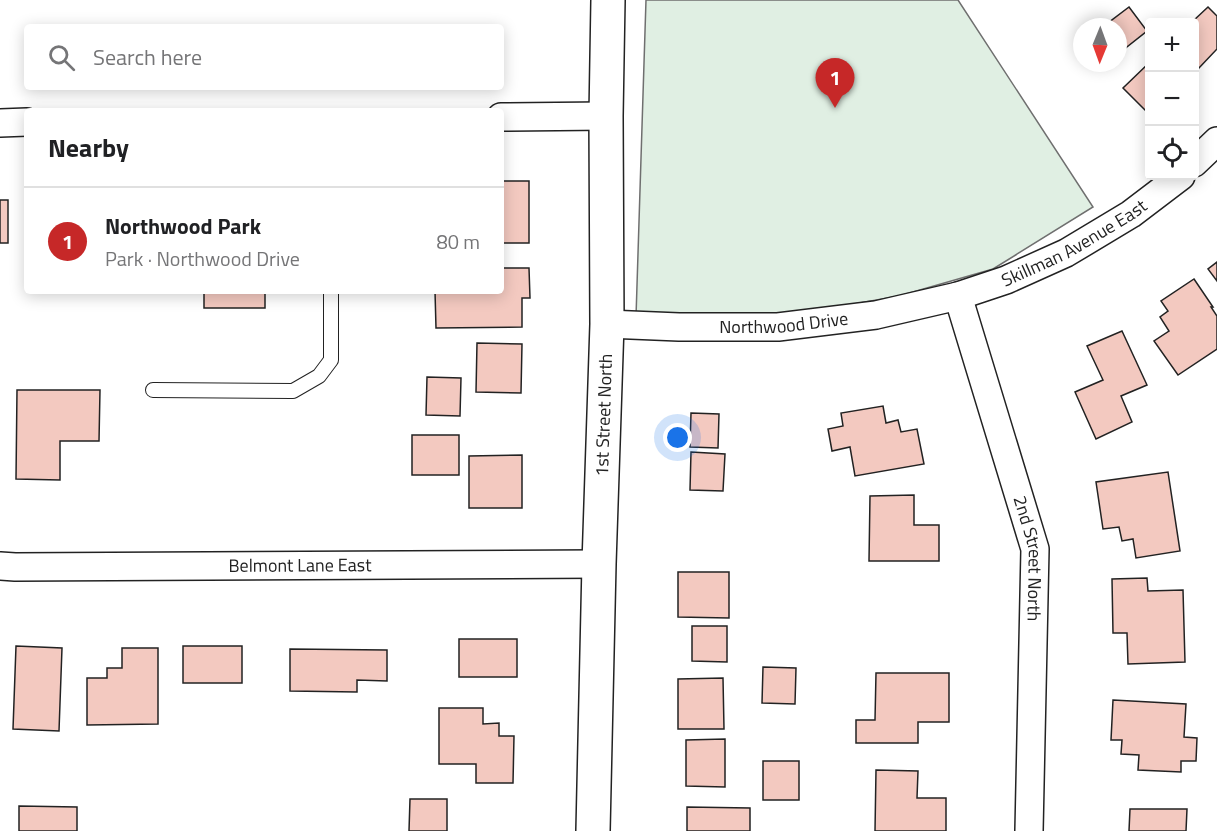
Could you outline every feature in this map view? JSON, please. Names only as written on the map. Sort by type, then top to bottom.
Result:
[{"type":"street","name":"1st Street North","points":[[593,831],[598,564],[607,324],[608,0]]},
{"type":"street","points":[[504,117],[606,116]]},
{"type":"street","points":[[0,123],[24,122]]},
{"type":"street","points":[[1199,158],[1217,141]]},
{"type":"street","name":"Skillman Avenue East","points":[[958,296],[1006,280],[1066,253],[1131,214],[1175,180]]},
{"type":"street","name":"Northwood Drive","points":[[607,324],[778,327],[876,315],[958,296]]},
{"type":"street","name":"2nd Street North","points":[[958,296],[1035,549],[1029,831]]},
{"type":"street","name":"Belmont Lane East","points":[[0,566],[598,564]]},
{"type":"lane","points":[[153,390],[293,391],[319,376],[331,360],[330,294]]},
{"type":"green space","points":[[646,0],[958,0],[1093,207],[993,269],[899,296],[786,316],[636,317]]},
{"type":"building","points":[[1129,7],[1145,28],[1145,33],[1127,47],[1127,18],[1115,18]]},
{"type":"building","points":[[1208,7],[1217,16],[1217,49],[1199,68],[1199,18],[1196,18]]},
{"type":"building","points":[[1145,67],[1145,110],[1123,88]]},
{"type":"building","points":[[504,181],[529,181],[529,243],[504,243]]},
{"type":"building","points":[[0,200],[8,200],[8,243],[0,243]]},
{"type":"building","points":[[1217,262],[1217,281],[1208,269]]},
{"type":"building","points":[[504,268],[529,268],[530,298],[522,298],[522,327],[436,328],[435,294],[504,294]]},
{"type":"building","points":[[1194,279],[1217,316],[1217,349],[1178,375],[1154,341],[1169,331],[1160,317],[1168,311],[1161,301]]},
{"type":"building","points":[[204,294],[265,294],[265,308],[204,308]]},
{"type":"building","points":[[1122,331],[1147,385],[1121,396],[1132,422],[1096,439],[1075,392],[1103,380],[1087,346]]},
{"type":"building","points":[[477,343],[522,344],[521,393],[476,392]]},
{"type":"building","points":[[427,377],[461,378],[460,416],[426,415]]},
{"type":"building","points":[[17,390],[100,390],[99,441],[60,441],[60,480],[16,479]]},
{"type":"building","points":[[883,406],[886,423],[898,420],[901,432],[917,429],[924,464],[855,476],[850,447],[832,451],[828,429],[843,426],[841,413]]},
{"type":"building","points":[[691,413],[719,414],[718,448],[690,447]]},
{"type":"building","points":[[412,435],[459,435],[459,475],[412,475]]},
{"type":"building","points":[[691,452],[725,454],[723,491],[690,490]]},
{"type":"building","points":[[522,455],[522,508],[469,508],[469,456]]},
{"type":"building","points":[[1168,472],[1180,551],[1136,558],[1133,539],[1122,541],[1119,527],[1103,529],[1096,482]]},
{"type":"building","points":[[914,495],[914,525],[939,525],[939,561],[869,561],[870,496]]},
{"type":"building","points":[[678,572],[729,572],[729,618],[678,617]]},
{"type":"building","points":[[1147,578],[1148,591],[1183,590],[1185,662],[1128,664],[1127,633],[1113,633],[1112,579]]},
{"type":"building","points":[[692,626],[727,626],[727,662],[692,661]]},
{"type":"building","points":[[459,639],[517,639],[517,677],[459,677]]},
{"type":"building","points":[[16,646],[62,648],[59,731],[13,729]]},
{"type":"building","points":[[183,646],[242,646],[242,683],[183,683]]},
{"type":"building","points":[[122,648],[158,648],[158,724],[87,725],[87,678],[107,678],[107,668],[122,668]]},
{"type":"building","points":[[290,649],[387,650],[387,681],[357,680],[357,692],[290,691]]},
{"type":"building","points":[[763,667],[796,668],[795,704],[762,703]]},
{"type":"building","points":[[876,673],[949,673],[949,722],[918,722],[918,743],[856,743],[856,720],[875,720]]},
{"type":"building","points":[[723,678],[724,729],[678,729],[678,679]]},
{"type":"building","points":[[1113,700],[1186,704],[1184,737],[1197,738],[1196,761],[1181,761],[1181,772],[1138,770],[1139,755],[1121,754],[1122,740],[1111,740]]},
{"type":"building","points":[[439,708],[483,708],[483,724],[499,723],[499,736],[514,736],[513,783],[476,783],[476,764],[439,764]]},
{"type":"building","points":[[725,739],[725,787],[686,786],[686,740]]},
{"type":"building","points":[[763,761],[799,761],[799,800],[763,800]]},
{"type":"building","points":[[876,770],[918,771],[917,798],[946,798],[946,831],[875,831]]},
{"type":"building","points":[[410,799],[447,799],[447,831],[409,831]]},
{"type":"building","points":[[19,806],[77,807],[77,831],[19,831]]},
{"type":"building","points":[[687,807],[750,808],[750,831],[687,831]]},
{"type":"building","points":[[1130,809],[1187,809],[1186,831],[1129,831]]},
{"type":"place","name":"Northwood Park","points":[[835,108]]}]
